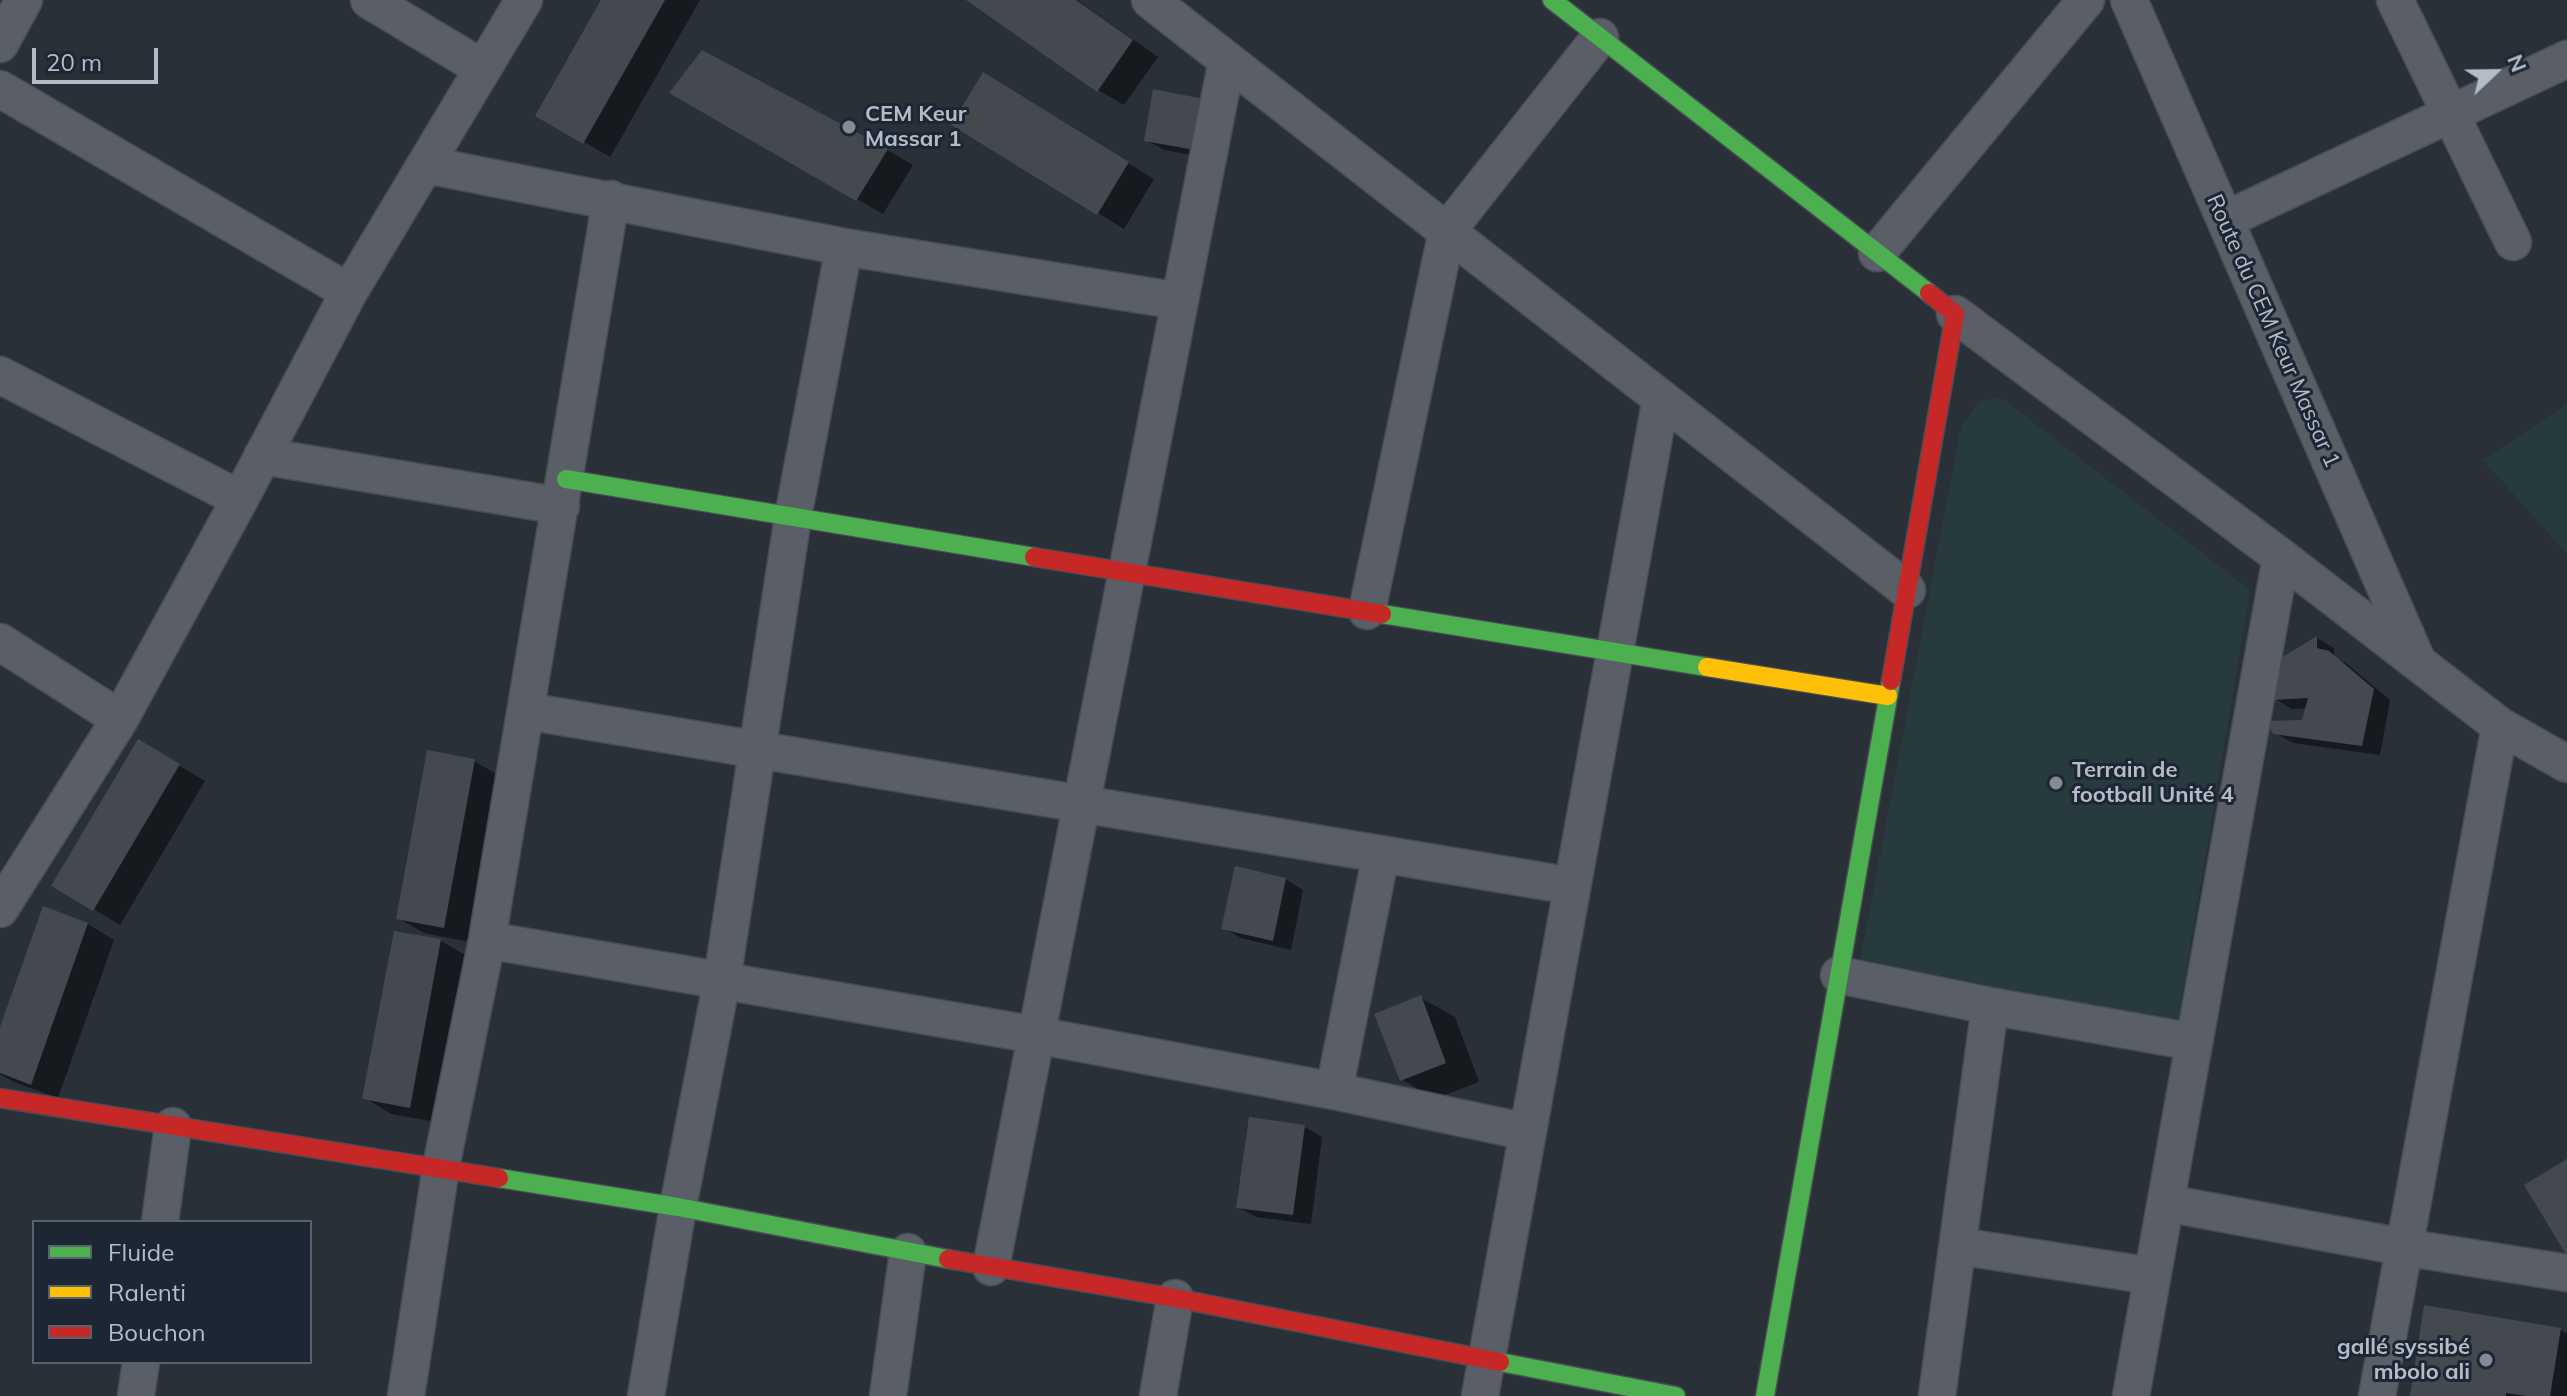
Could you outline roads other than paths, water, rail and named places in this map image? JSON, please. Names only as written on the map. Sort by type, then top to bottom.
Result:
[{"type":"street","points":[[0,44],[24,0]]},
{"type":"street","points":[[369,0],[482,68]]},
{"type":"street","points":[[0,909],[120,719],[349,292],[524,0]]},
{"type":"street","points":[[1150,0],[1907,590]]},
{"type":"street","points":[[1552,0],[1955,314],[2281,557],[2500,726],[2567,764]]},
{"type":"street","points":[[1877,253],[2086,0]]},
{"type":"street","name":"Route du CEM Keur Massar 1","points":[[2129,0],[2417,662]]},
{"type":"street","points":[[2395,0],[2513,242]]},
{"type":"street","points":[[1367,611],[1447,231],[1600,37]]},
{"type":"street","points":[[2225,220],[2567,59]]},
{"type":"street","points":[[991,1267],[1227,60]]},
{"type":"street","points":[[0,89],[349,292]]},
{"type":"street","points":[[427,165],[844,247],[1179,301]]},
{"type":"street","points":[[406,1396],[441,1167],[487,940],[611,199]]},
{"type":"street","points":[[646,1396],[678,1207],[722,980],[793,517],[844,247]]},
{"type":"street","points":[[1765,1396],[1955,314]]},
{"type":"street","points":[[0,376],[240,499]]},
{"type":"street","points":[[1480,1396],[1661,398]]},
{"type":"street","points":[[262,456],[793,517],[1888,696]]},
{"type":"street","points":[[2131,1396],[2281,557]]},
{"type":"street","points":[[0,642],[120,719]]},
{"type":"street","points":[[526,711],[1572,886]]},
{"type":"street","points":[[2377,1396],[2500,726]]},
{"type":"street","points":[[1334,1091],[1381,854]]},
{"type":"street","points":[[487,940],[1036,1035],[1334,1091],[1527,1132]]},
{"type":"street","points":[[1839,975],[1990,1006],[2194,1042]]},
{"type":"street","points":[[1937,1396],[1990,1006]]},
{"type":"street","points":[[0,1098],[678,1207],[908,1252],[1175,1298],[1676,1396]]},
{"type":"street","points":[[160,1220],[173,1126]]},
{"type":"street","points":[[2166,1203],[2403,1247],[2567,1273]]},
{"type":"street","points":[[1958,1246],[2152,1276]]},
{"type":"street","points":[[888,1396],[908,1252]]},
{"type":"street","points":[[1158,1396],[1175,1298]]},
{"type":"street","points":[[136,1396],[141,1364]]},
{"type":"place","name":"CEM Keur Massar 1","points":[[849,127]]},
{"type":"place","name":"Terrain de football Unité 4","points":[[2056,783]]},
{"type":"place","name":"gallé syssibé mbolo ali","points":[[2486,1360]]}]
